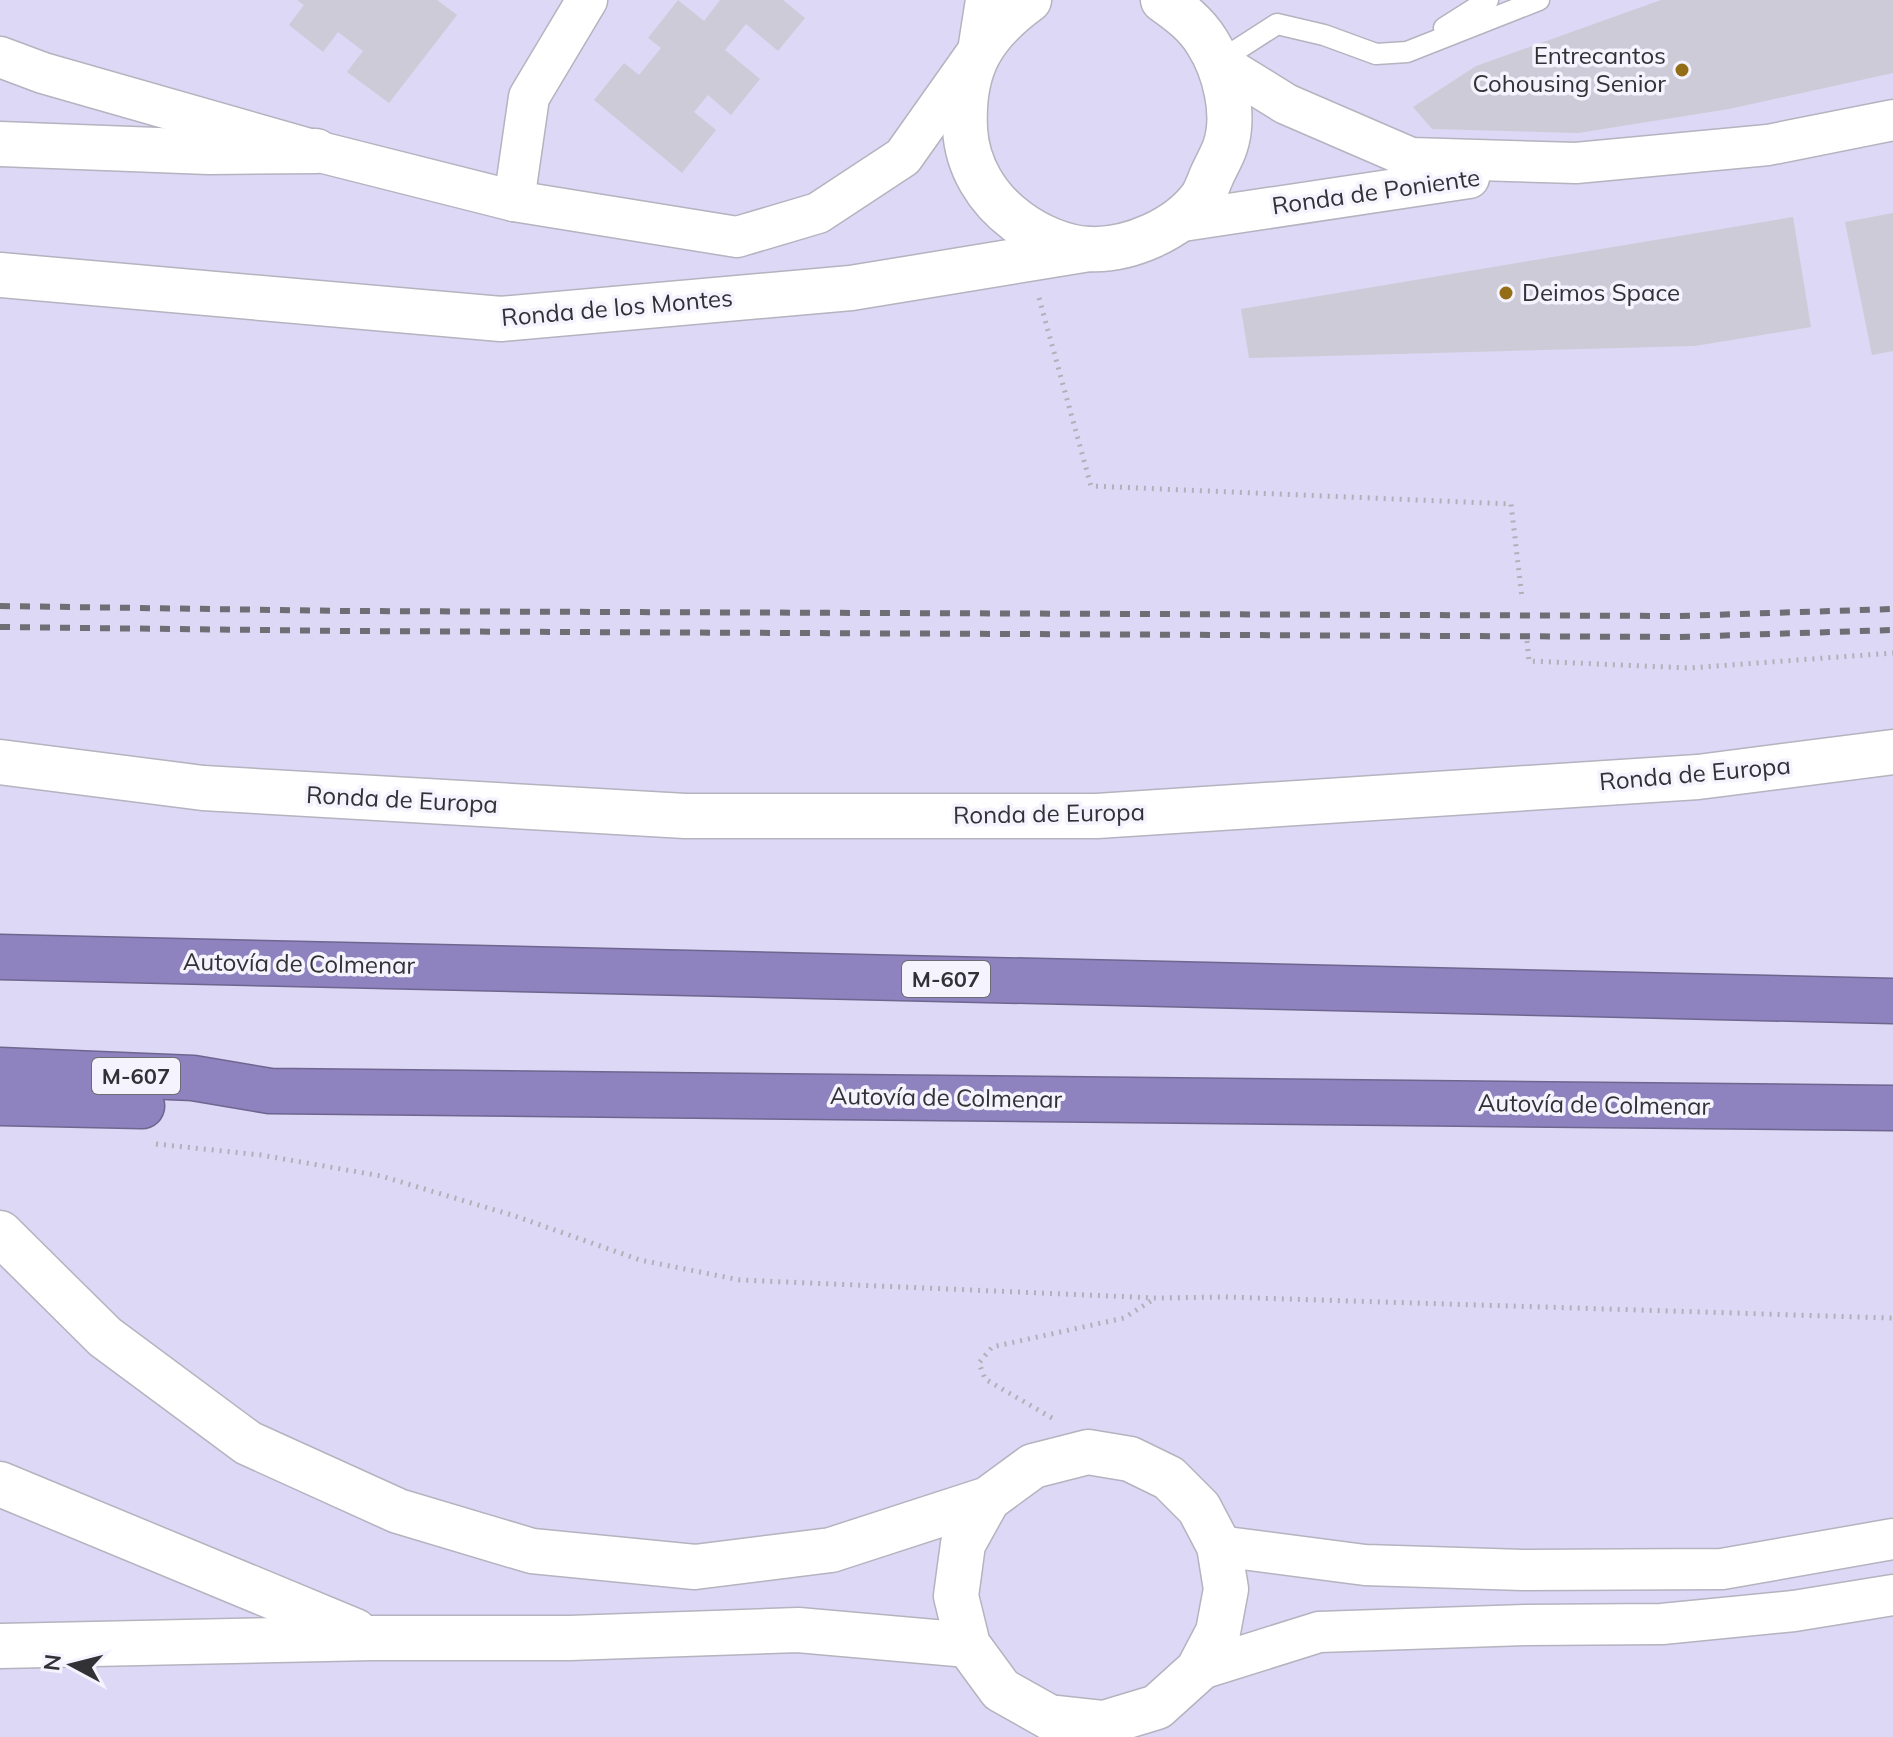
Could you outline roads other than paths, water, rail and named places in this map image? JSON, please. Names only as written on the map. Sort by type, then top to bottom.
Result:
[{"type":"highway","name":"Autovía de Colmenar","points":[[0,957],[1893,1001]]},
{"type":"highway","name":"Autovía de Colmenar","points":[[0,1070],[193,1078],[270,1091],[1893,1108]]},
{"type":"highway","points":[[0,1103],[199,1107],[270,1091]]},
{"type":"street","points":[[514,201],[529,97],[587,0]]},
{"type":"street","points":[[986,0],[978,51],[963,99],[966,147],[977,177],[1000,208],[1037,236],[1089,249]]},
{"type":"street","points":[[0,57],[43,73],[316,151],[514,201],[737,237],[818,213],[903,157],[1004,18],[1029,0]]},
{"type":"street","name":"Ronda de los Montes","points":[[0,275],[501,319],[851,288],[1135,243],[1176,222],[1202,197],[1226,145],[1229,105],[1218,62],[1189,19],[1163,0]]},
{"type":"street","name":"Ronda de Poniente","points":[[1218,62],[1286,104],[1411,158],[1576,163]]},
{"type":"street","name":"Ronda de Poniente","points":[[1176,222],[1576,163],[1768,145],[1893,120]]},
{"type":"street","points":[[0,144],[209,152],[316,151]]},
{"type":"street","name":"Ronda de Europa","points":[[0,762],[203,788],[685,816],[1097,816],[1698,777],[1893,752]]},
{"type":"street","points":[[0,1233],[105,1337],[248,1443],[398,1511],[532,1551],[695,1567],[831,1550],[988,1499],[1033,1466],[1088,1452],[1130,1459],[1169,1478],[1199,1508],[1219,1546],[1226,1589],[1218,1632],[1198,1670],[1157,1707],[1104,1723],[1049,1717],[1001,1690],[968,1645],[956,1596],[963,1544],[988,1499]]},
{"type":"street","points":[[0,1484],[372,1638]]},
{"type":"street","points":[[1219,1546],[1365,1565],[1523,1570],[1722,1569],[1893,1539]]},
{"type":"street","points":[[1198,1670],[1319,1632],[1662,1624],[1794,1611],[1893,1595]]},
{"type":"street","points":[[0,1646],[372,1638],[570,1638],[798,1630],[968,1645]]},
{"type":"lane","points":[[1407,52],[1488,0]]},
{"type":"lane","points":[[1218,62],[1277,24],[1324,35],[1376,54],[1407,52],[1539,0]]},
{"type":"railway","points":[[0,606],[348,611],[1679,616],[1893,609]]},
{"type":"railway","points":[[0,627],[1679,637],[1893,630]]},
{"type":"place","name":"Entrecantos Cohousing Senior","points":[[1682,70]]},
{"type":"place","name":"Deimos Space","points":[[1506,293]]}]
